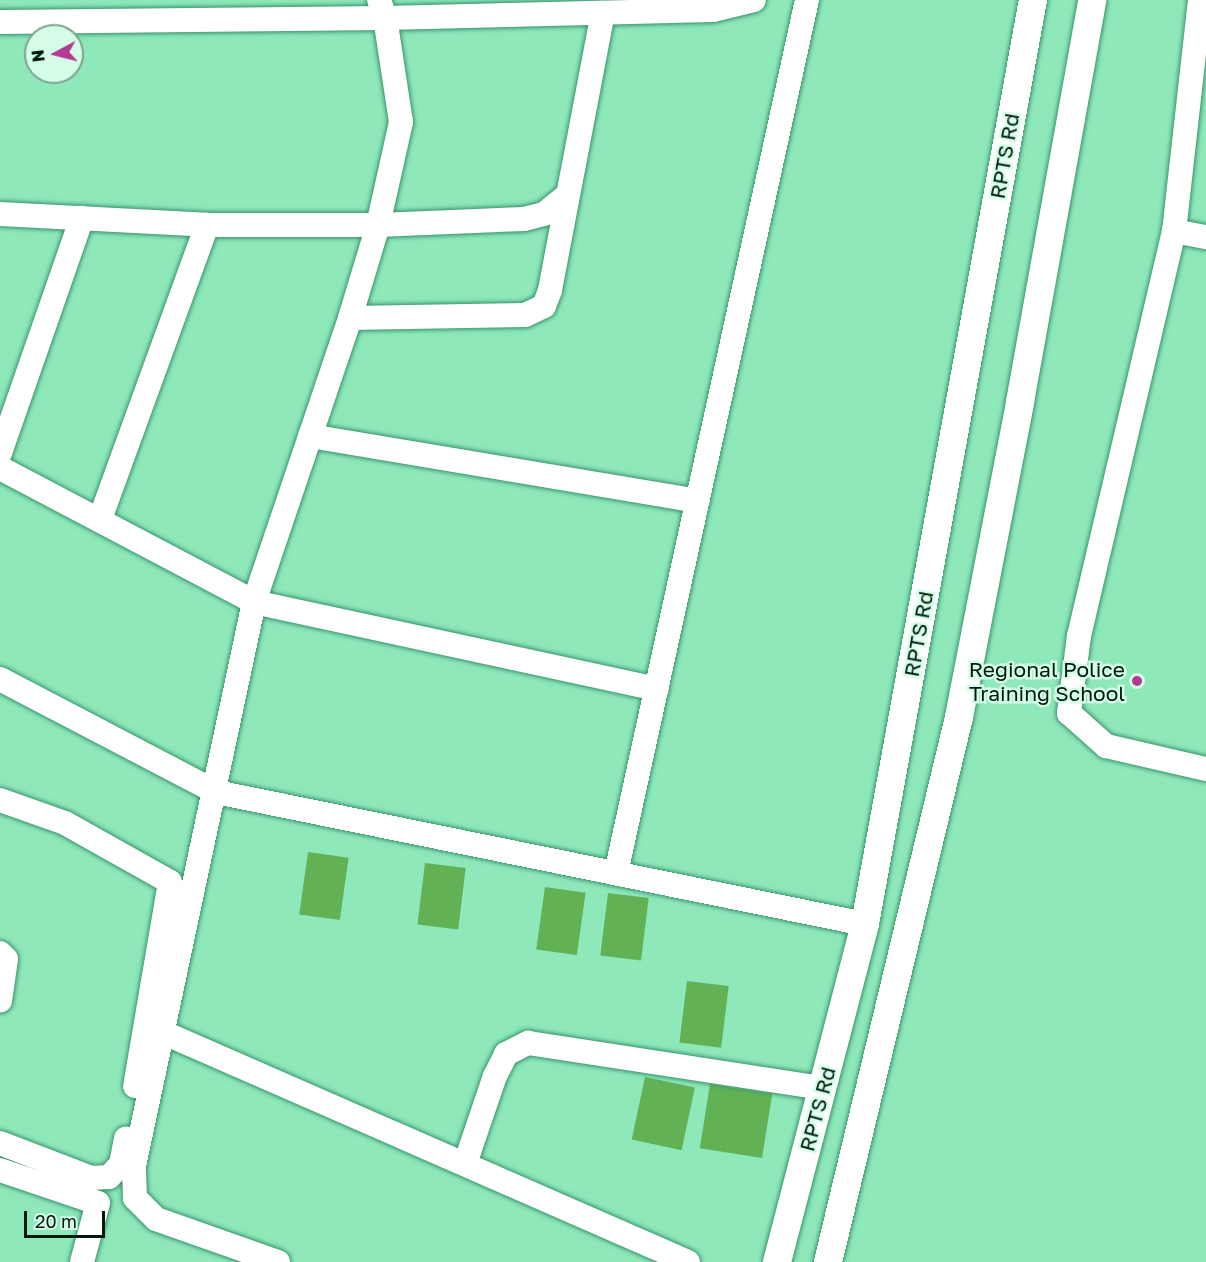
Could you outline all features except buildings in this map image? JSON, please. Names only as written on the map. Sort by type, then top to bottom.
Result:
[{"type":"street","points":[[0,22],[51,11],[382,9],[603,13],[754,0]]},
{"type":"street","points":[[616,873],[807,0]]},
{"type":"street","name":"RPTS Rd","points":[[777,1262],[865,924],[1033,0]]},
{"type":"street","points":[[828,1262],[959,717],[1024,379],[1092,0]]},
{"type":"street","points":[[1200,0],[1174,231],[1079,636],[1069,713],[1106,746],[1206,769]]},
{"type":"street","points":[[0,1143],[91,1178],[109,1177],[121,1164],[154,1030],[179,904],[216,792],[254,602],[350,318],[378,225],[401,122],[382,9]]},
{"type":"street","points":[[350,318],[525,315],[543,306],[550,290],[566,196],[603,13]]},
{"type":"street","points":[[0,214],[207,225],[378,225],[524,219],[544,213],[566,196]]},
{"type":"street","points":[[0,453],[82,218]]},
{"type":"street","points":[[100,519],[207,225]]},
{"type":"street","points":[[1174,231],[1206,237]]},
{"type":"street","points":[[310,436],[698,501]]},
{"type":"street","points":[[0,468],[254,602],[657,689]]},
{"type":"street","points":[[0,679],[216,792],[865,924]]},
{"type":"street","points":[[0,800],[65,823],[170,882],[179,904]]},
{"type":"street","points":[[0,953],[6,959],[0,1001]]},
{"type":"street","points":[[154,1030],[465,1164],[688,1262],[644,1243],[154,1030]]},
{"type":"street","points":[[154,1030],[135,1166],[135,1198],[156,1219],[278,1262]]},
{"type":"street","points":[[465,1164],[495,1076],[506,1054],[528,1042],[822,1088]]},
{"type":"street","points":[[0,1170],[98,1203],[82,1262]]},
{"type":"place","name":"Regional Police Training School","points":[[1137,681]]}]
